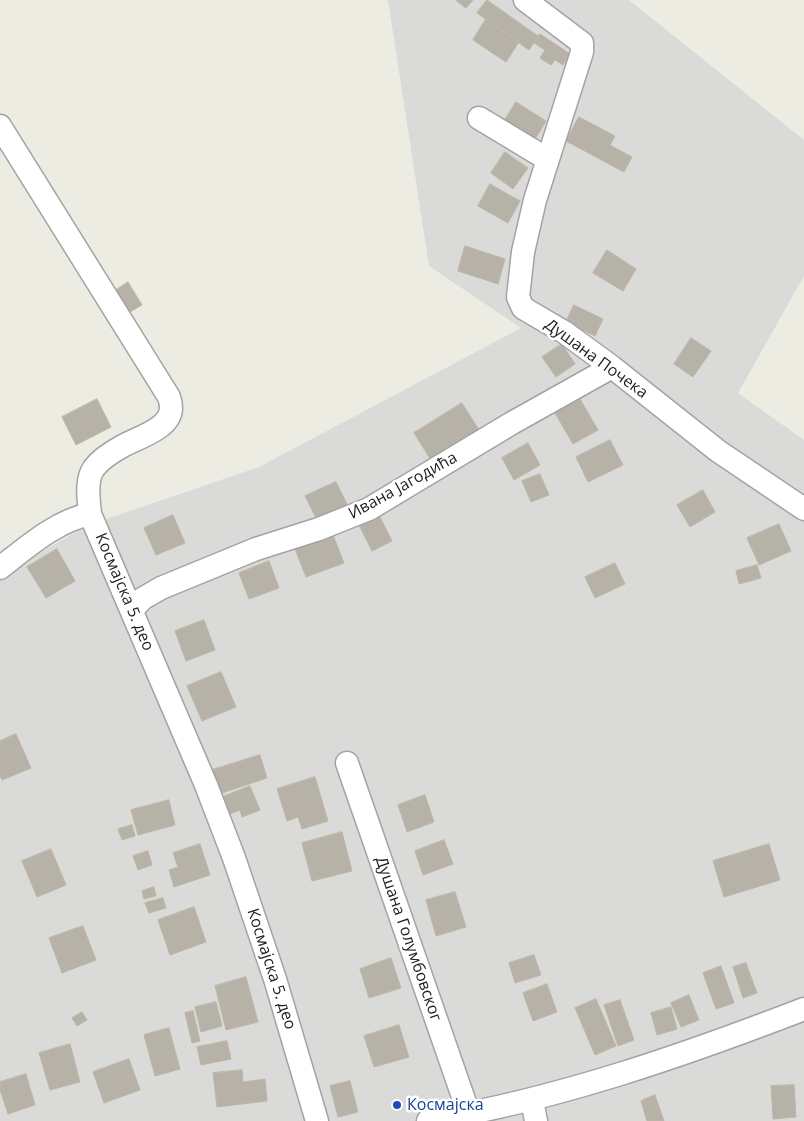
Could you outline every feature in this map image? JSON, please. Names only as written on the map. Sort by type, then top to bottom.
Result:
[{"type":"street","name":"Душана Почека","points":[[525,0],[582,43],[582,52],[581,61],[547,159],[523,252],[518,297],[523,308],[564,332],[612,367],[718,451],[804,509]]},
{"type":"street","points":[[479,118],[547,159]]},
{"type":"street","name":"Космајска 5. део","points":[[0,126],[169,397],[172,410],[166,422],[154,431],[107,456],[93,469],[88,492],[90,514],[206,785],[234,858],[276,979],[317,1121]]},
{"type":"street","name":"Ивана Јагодића","points":[[132,610],[142,600],[161,588],[256,549],[319,529],[369,508],[612,367]]},
{"type":"street","points":[[0,568],[35,540],[74,517],[90,514]]},
{"type":"street","name":"Душана Голумбовског","points":[[347,763],[469,1114]]},
{"type":"street","points":[[428,1121],[469,1114],[534,1110],[804,1009]]},
{"type":"shaded area","points":[[388,0],[629,0],[804,140],[804,276],[738,393],[804,440],[804,1121],[0,1121],[0,576],[86,526],[259,467],[521,328],[429,266]]},
{"type":"building","points":[[456,0],[473,0],[466,8]]},
{"type":"building","points":[[487,0],[538,36],[529,50],[477,13]]},
{"type":"building","points":[[486,19],[519,42],[506,62],[473,40]]},
{"type":"building","points":[[540,34],[570,54],[563,65],[555,60],[551,65],[540,58],[545,50],[534,43]]},
{"type":"building","points":[[516,102],[546,121],[533,143],[503,123]]},
{"type":"building","points":[[579,117],[615,136],[610,145],[632,157],[624,172],[566,141]]},
{"type":"building","points":[[505,152],[528,168],[513,189],[491,173]]},
{"type":"building","points":[[490,184],[520,201],[508,223],[478,206]]},
{"type":"building","points":[[465,246],[505,259],[498,284],[458,271]]},
{"type":"building","points":[[607,250],[636,269],[623,291],[593,273]]},
{"type":"building","points":[[128,282],[142,305],[123,316],[110,294]]},
{"type":"building","points":[[574,305],[603,319],[595,336],[566,322]]},
{"type":"building","points":[[691,338],[711,351],[693,377],[674,364]]},
{"type":"building","points":[[562,344],[575,364],[556,377],[542,357]]},
{"type":"building","points":[[97,399],[111,427],[76,445],[62,417]]},
{"type":"building","points":[[580,399],[598,430],[573,444],[555,413]]},
{"type":"building","points":[[462,403],[479,430],[431,460],[414,433]]},
{"type":"building","points":[[610,440],[623,465],[588,482],[576,457]]},
{"type":"building","points":[[528,443],[540,465],[514,480],[502,458]]},
{"type":"building","points":[[540,474],[549,495],[531,502],[522,481]]},
{"type":"building","points":[[336,482],[348,506],[317,520],[305,496]]},
{"type":"building","points":[[703,490],[715,512],[690,527],[677,505]]},
{"type":"building","points":[[378,513],[392,541],[372,551],[358,523]]},
{"type":"building","points":[[173,515],[185,543],[156,555],[144,528]]},
{"type":"building","points":[[779,524],[791,551],[759,565],[747,538]]},
{"type":"building","points":[[333,535],[344,563],[306,577],[295,549]]},
{"type":"building","points":[[57,549],[75,581],[46,598],[27,567]]},
{"type":"building","points":[[269,561],[279,588],[249,599],[239,573]]},
{"type":"building","points":[[615,563],[625,584],[595,598],[585,577]]},
{"type":"building","points":[[757,565],[761,578],[739,584],[736,571]]},
{"type":"building","points":[[204,620],[215,650],[186,661],[175,631]]},
{"type":"building","points":[[221,672],[236,707],[202,721],[187,686]]},
{"type":"building","points":[[16,734],[31,768],[2,780],[0,775],[0,741]]},
{"type":"building","points":[[260,755],[267,778],[219,794],[212,770]]},
{"type":"building","points":[[315,777],[328,821],[302,829],[298,817],[287,821],[277,789]]},
{"type":"building","points":[[250,786],[260,810],[242,817],[240,810],[222,817],[215,800]]},
{"type":"building","points":[[425,795],[434,822],[407,832],[398,805]]},
{"type":"building","points":[[169,800],[175,825],[138,835],[131,810]]},
{"type":"building","points":[[132,825],[135,836],[122,840],[118,829]]},
{"type":"building","points":[[342,832],[352,871],[312,881],[302,843]]},
{"type":"building","points":[[444,840],[453,864],[423,875],[415,851]]},
{"type":"building","points":[[200,844],[210,875],[174,887],[169,870],[178,867],[173,853]]},
{"type":"building","points":[[769,844],[780,880],[724,897],[713,861]]},
{"type":"building","points":[[51,849],[66,885],[37,897],[22,861]]},
{"type":"building","points":[[148,851],[152,865],[138,870],[133,856]]},
{"type":"building","points":[[154,887],[156,896],[144,899],[142,891]]},
{"type":"building","points":[[455,892],[466,927],[436,936],[426,900]]},
{"type":"building","points":[[163,898],[166,908],[149,913],[145,903]]},
{"type":"building","points":[[194,907],[206,942],[170,955],[158,920]]},
{"type":"building","points":[[83,926],[96,960],[62,973],[49,938]]},
{"type":"building","points":[[534,955],[541,975],[515,983],[509,963]]},
{"type":"building","points":[[391,958],[401,988],[369,998],[360,969]]},
{"type":"building","points":[[746,963],[757,993],[743,998],[733,967]]},
{"type":"building","points":[[721,966],[734,1003],[716,1009],[703,973]]},
{"type":"building","points":[[246,977],[258,1022],[226,1030],[215,986]]},
{"type":"building","points":[[547,984],[557,1012],[533,1021],[523,993]]},
{"type":"building","points":[[689,995],[699,1020],[681,1027],[671,1003]]},
{"type":"building","points":[[596,999],[616,1046],[595,1055],[575,1008]]},
{"type":"building","points":[[620,1000],[634,1040],[618,1046],[604,1005]]},
{"type":"building","points":[[216,1002],[222,1026],[201,1032],[195,1007]]},
{"type":"building","points":[[671,1007],[677,1029],[657,1035],[651,1013]]},
{"type":"building","points":[[193,1011],[200,1041],[192,1043],[185,1013]]},
{"type":"building","points":[[82,1012],[87,1020],[77,1026],[72,1018]]},
{"type":"building","points":[[399,1025],[409,1057],[374,1067],[364,1036]]},
{"type":"building","points":[[169,1028],[180,1069],[155,1076],[144,1035]]},
{"type":"building","points":[[227,1041],[231,1059],[201,1065],[197,1047]]},
{"type":"building","points":[[70,1044],[80,1082],[50,1090],[39,1053]]},
{"type":"building","points":[[129,1059],[140,1090],[104,1103],[93,1072]]},
{"type":"building","points":[[242,1070],[243,1082],[265,1079],[267,1101],[217,1107],[213,1073]]},
{"type":"building","points":[[26,1074],[35,1105],[8,1114],[0,1090],[0,1082]]},
{"type":"building","points":[[350,1081],[358,1112],[338,1117],[330,1086]]},
{"type":"building","points":[[794,1085],[796,1117],[773,1119],[771,1086]]},
{"type":"building","points":[[655,1095],[664,1121],[647,1121],[641,1101]]},
{"type":"place","name":"Космајска","points":[[397,1105]]}]
